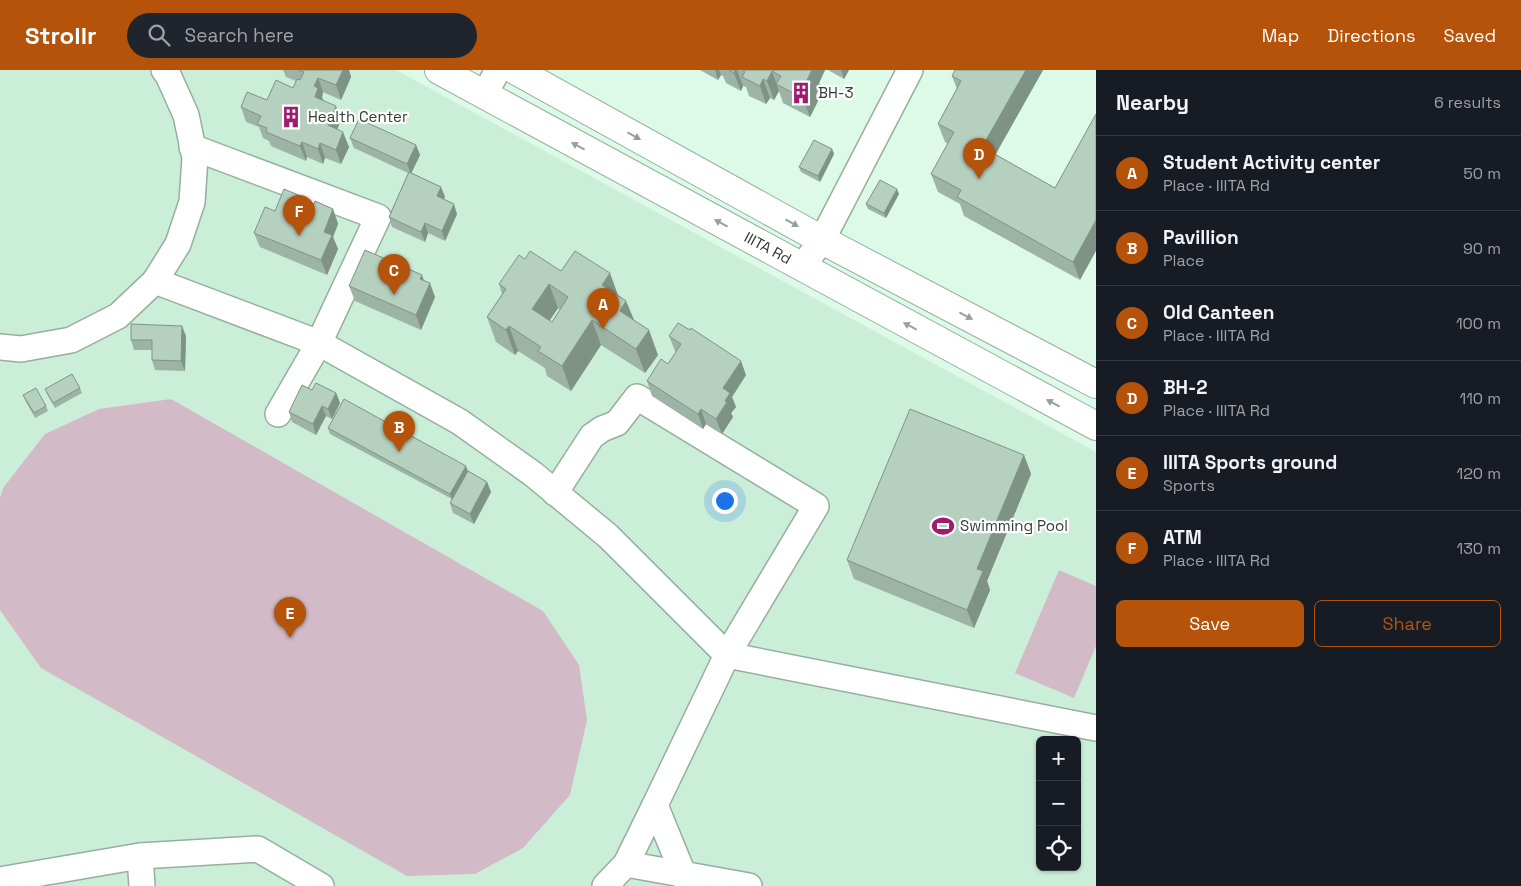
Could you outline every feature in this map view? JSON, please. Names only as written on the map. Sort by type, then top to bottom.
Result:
[{"type":"main road","name":"IIITA Rd","points":[[439,70],[1096,426]]},
{"type":"main road","points":[[515,70],[822,240],[1096,384]]},
{"type":"street","points":[[0,347],[21,349],[71,340],[118,316],[155,281],[178,244],[192,202],[194,158],[186,115],[164,70]]},
{"type":"street","points":[[484,95],[498,70]]},
{"type":"street","points":[[802,267],[822,240],[910,70]]},
{"type":"street","points":[[192,147],[378,217],[319,343],[278,414]]},
{"type":"street","points":[[155,281],[319,343],[460,422],[532,474],[608,536],[728,655],[1096,728]]},
{"type":"street","points":[[554,492],[592,436],[602,429],[617,423],[637,396],[816,506],[728,655],[626,864],[606,886]]},
{"type":"street","points":[[655,805],[686,880]]},
{"type":"street","points":[[0,880],[140,856],[258,849],[321,886]]},
{"type":"street","points":[[140,856],[142,886]]},
{"type":"street","points":[[626,864],[686,880],[749,886]]},
{"type":"shaded area","points":[[0,70],[396,70],[1096,452],[1096,886],[0,886]]},
{"type":"shaded area","points":[[171,399],[543,611],[579,665],[587,720],[570,795],[523,848],[475,874],[407,876],[41,668],[0,610],[0,498],[3,488],[45,434],[99,409]]},
{"type":"shaded area","points":[[1059,570],[1096,586],[1096,646],[1074,698],[1015,673]]},
{"type":"building","name":"Health Center","points":[[299,70],[343,70],[336,85],[318,78],[314,86],[318,88],[315,97],[336,106],[328,125],[343,132],[336,150],[320,143],[318,149],[302,142],[300,146],[266,132],[267,128],[257,124],[261,116],[241,107],[247,92],[267,100],[276,80],[293,88],[297,79],[300,80],[304,72]]},
{"type":"building","points":[[742,70],[812,70],[807,80],[812,82],[803,98],[776,84],[781,76],[772,71],[767,81],[763,79],[760,86],[742,77],[745,72]]},
{"type":"building","points":[[955,70],[1026,70],[982,147],[1055,188],[1096,114],[1096,220],[1073,262],[957,197],[961,190],[931,174],[954,132],[938,124],[961,81],[952,76]]},
{"type":"building","points":[[359,119],[416,145],[407,164],[350,138]]},
{"type":"building","points":[[814,140],[832,149],[818,176],[799,167]]},
{"type":"building","points":[[409,172],[441,187],[437,196],[454,204],[442,231],[425,223],[421,232],[389,217]]},
{"type":"building","points":[[880,180],[897,189],[884,213],[866,204]]},
{"type":"building","points":[[284,189],[314,204],[315,201],[333,209],[324,232],[332,235],[321,260],[254,233],[265,207],[275,211]]},
{"type":"building","points":[[365,250],[422,275],[420,279],[430,283],[416,315],[349,286]]},
{"type":"building","points":[[530,251],[561,271],[575,251],[610,273],[602,285],[626,301],[620,311],[649,330],[636,349],[592,320],[562,366],[538,351],[541,347],[509,326],[506,330],[487,317],[506,289],[499,284],[519,255],[525,259]],"holes":[[[549,284],[568,297],[552,322],[532,309]]]},
{"type":"building","points":[[678,323],[690,330],[691,328],[741,361],[723,388],[730,393],[725,401],[727,402],[716,419],[701,409],[698,414],[647,381],[661,359],[668,364],[681,344],[669,336]]},
{"type":"building","points":[[131,324],[182,326],[181,361],[152,360],[152,340],[131,340]]},
{"type":"building","points":[[72,374],[80,388],[53,403],[45,389]]},
{"type":"building","points":[[316,383],[336,393],[328,409],[322,406],[313,424],[289,412],[302,385],[312,390]]},
{"type":"building","points":[[36,388],[46,406],[34,413],[23,395]]},
{"type":"building","points":[[344,399],[466,466],[450,494],[328,428]]},
{"type":"building","name":"Swimming Pool","points":[[910,409],[1024,455],[977,569],[983,571],[967,610],[847,560]]},
{"type":"building","points":[[468,471],[487,482],[470,514],[450,503]]},
{"type":"place","name":"BH-3","points":[[801,93]]},
{"type":"place","name":"Health Center","points":[[291,117]]},
{"type":"place","name":"BH-2","points":[[979,179]]},
{"type":"place","name":"ATM","points":[[299,236]]},
{"type":"place","name":"Old Canteen","points":[[394,295]]},
{"type":"place","name":"Student Activity center","points":[[603,329]]},
{"type":"place","name":"Pavillion","points":[[399,452]]},
{"type":"place","name":"Swimming Pool","points":[[943,526]]},
{"type":"place","name":"IIITA Sports ground","points":[[290,638]]}]
